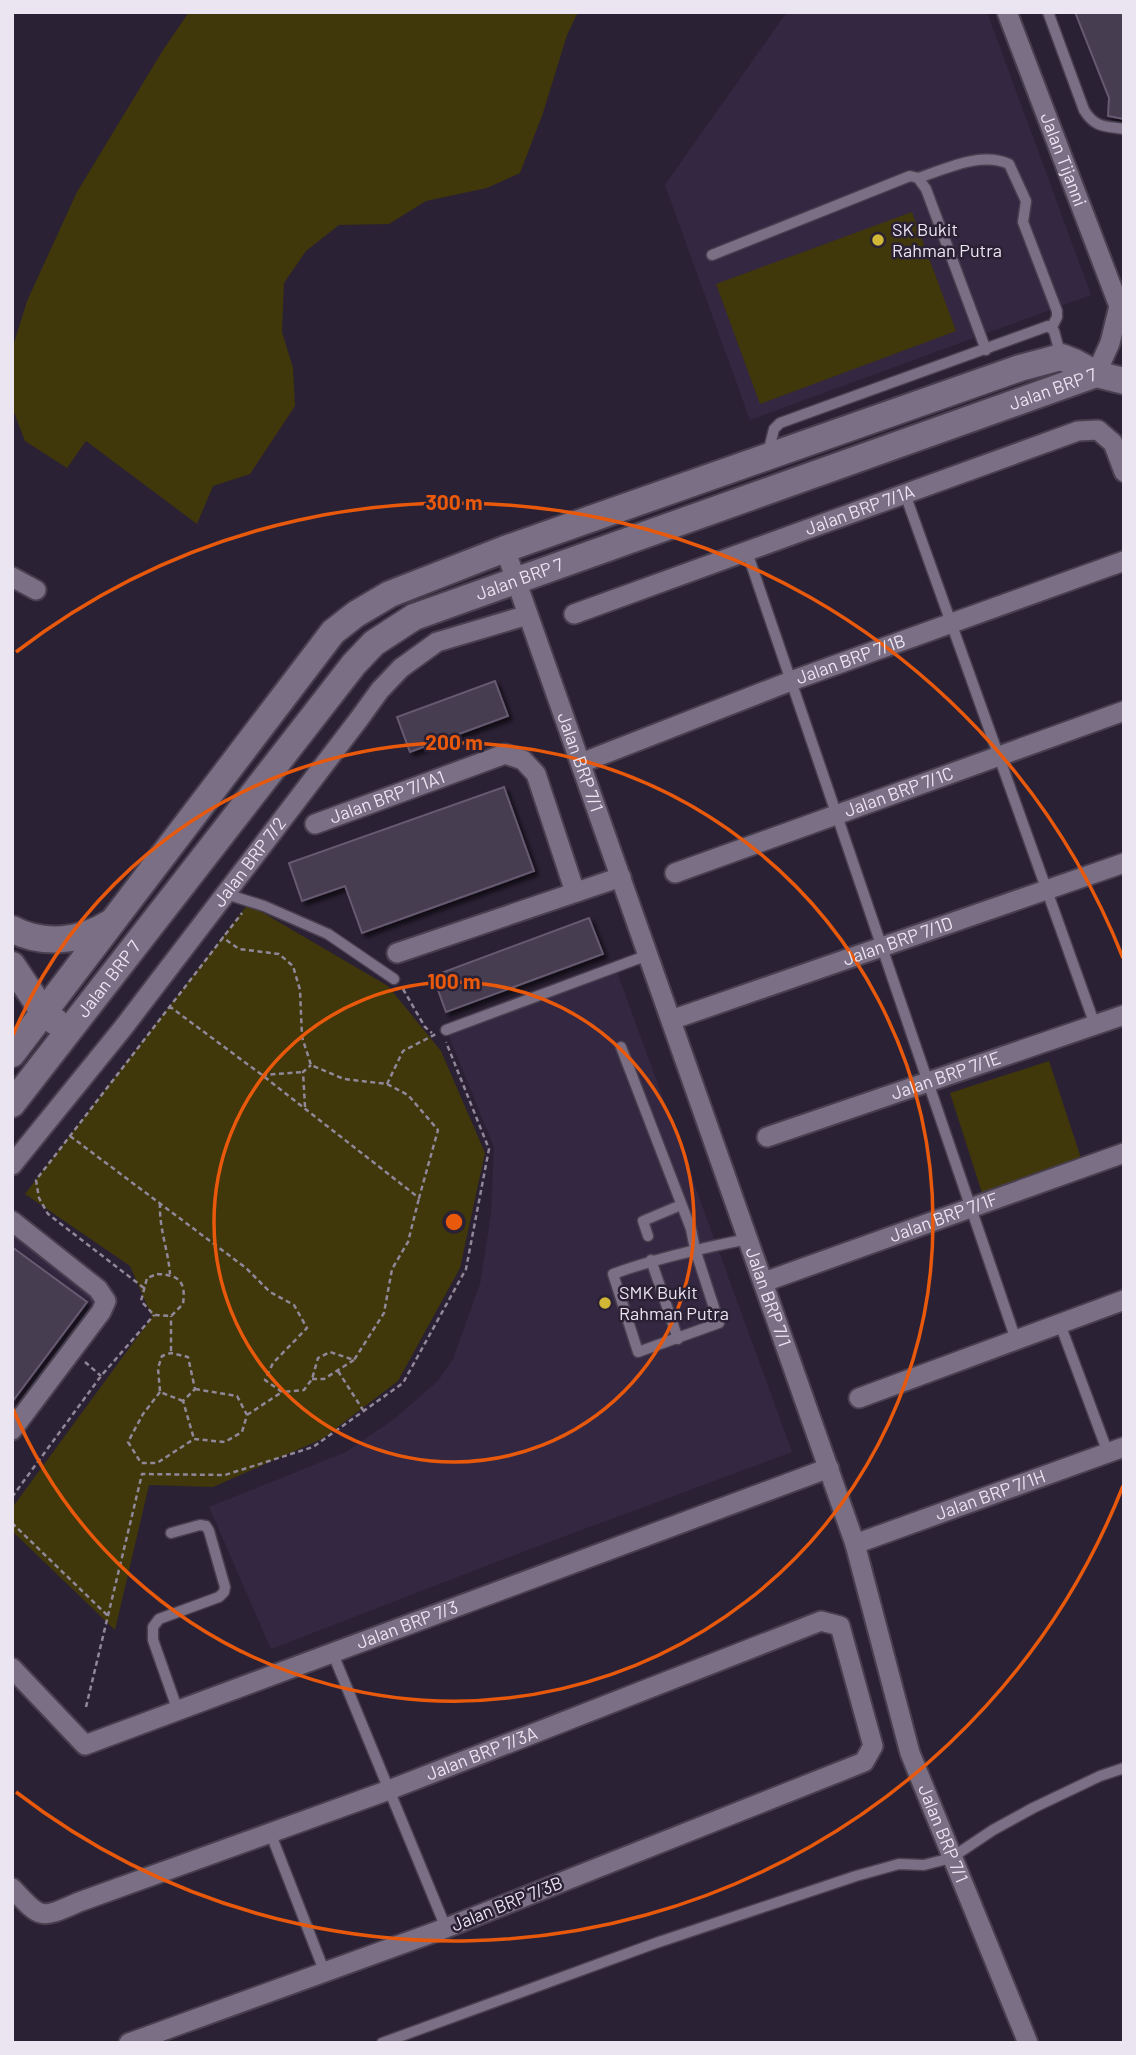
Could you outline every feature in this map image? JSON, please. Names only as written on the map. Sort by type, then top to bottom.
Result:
[{"type":"main road","name":"Jalan BRP 7","points":[[16,1036],[44,1013],[333,632],[356,614],[390,594],[505,549],[1020,368],[1061,357],[1096,374]]},
{"type":"main road","name":"Jalan BRP 7","points":[[12,1104],[354,664],[374,643],[414,617],[1096,374]]},
{"type":"main road","points":[[1096,374],[1123,380]]},
{"type":"main road","points":[[12,929],[37,938],[58,940],[79,937],[114,920]]},
{"type":"main road","points":[[12,965],[44,1013],[68,1032]]},
{"type":"main road","points":[[16,1036],[50,1054]]},
{"type":"street","name":"Jalan Tijanni","points":[[1007,12],[1121,310],[1096,374]]},
{"type":"street","name":"Jalan BRP 7/1A","points":[[574,614],[1078,432],[1098,430],[1113,443],[1124,472]]},
{"type":"street","name":"Jalan BRP 7/1","points":[[505,549],[830,1468],[855,1544],[910,1753],[1028,2043]]},
{"type":"street","name":"Jalan BRP 7/1B","points":[[581,763],[791,681],[1124,561]]},
{"type":"street","points":[[12,577],[36,590]]},
{"type":"street","name":"Jalan BRP 7/2","points":[[12,1165],[226,894],[380,690],[401,668],[437,642],[528,614]]},
{"type":"street","name":"Jalan BRP 7/1C","points":[[675,873],[1124,711]]},
{"type":"street","name":"Jalan BRP 7/1A1","points":[[315,824],[505,754],[523,760],[536,774],[575,892]]},
{"type":"street","name":"Jalan BRP 7/1D","points":[[671,1020],[1124,863]]},
{"type":"street","points":[[397,953],[621,877]]},
{"type":"street","name":"Jalan BRP 7/1E","points":[[767,1137],[1124,1015]]},
{"type":"street","name":"Jalan BRP 7/1F","points":[[764,1282],[1124,1153]]},
{"type":"street","points":[[12,1221],[98,1289],[106,1301],[101,1312],[12,1430]]},
{"type":"street","points":[[859,1398],[1124,1300]]},
{"type":"street","name":"Jalan BRP 7/1H","points":[[855,1544],[1116,1450]]},
{"type":"street","name":"Jalan BRP 7/3","points":[[13,1671],[85,1745],[830,1468]]},
{"type":"street","name":"Jalan BRP 7/3A","points":[[12,1888],[36,1912],[50,1915],[79,1902],[388,1790],[821,1621],[840,1626],[873,1746]]},
{"type":"street","name":"Jalan BRP 7/3B","points":[[130,2043],[446,1928],[864,1762],[873,1746]]},
{"type":"lane","points":[[1048,12],[1089,120],[1097,125],[1124,129]]},
{"type":"lane","points":[[712,255],[910,176],[918,178],[980,159],[992,158],[1009,164],[1026,201],[1023,222],[1057,311],[1052,327],[1061,357]]},
{"type":"lane","points":[[918,178],[926,189],[986,350]]},
{"type":"lane","points":[[767,456],[774,429],[780,423],[1048,326],[1052,327]]},
{"type":"lane","points":[[905,494],[1095,1025]]},
{"type":"lane","points":[[747,552],[1016,1340]]},
{"type":"lane","points":[[226,894],[328,934],[394,979]]},
{"type":"lane","points":[[441,1032],[648,954]]},
{"type":"lane","points":[[621,1047],[691,1230],[695,1249],[719,1324],[638,1352],[613,1274],[651,1260],[695,1249],[748,1239]]},
{"type":"lane","points":[[648,1236],[643,1221],[681,1205]]},
{"type":"lane","points":[[651,1260],[678,1339]]},
{"type":"lane","points":[[1060,1324],[1116,1450]]},
{"type":"lane","points":[[171,1533],[200,1525],[206,1526],[225,1587],[219,1597],[159,1619],[153,1627],[153,1640],[178,1711]]},
{"type":"lane","points":[[333,1654],[446,1928]]},
{"type":"lane","points":[[382,2043],[656,1943],[856,1876],[899,1864],[924,1865],[951,1858],[1033,1808],[1100,1776],[1124,1768]]},
{"type":"lane","points":[[270,1832],[325,1973]]},
{"type":"path","points":[[144,1288],[48,1214],[39,1198],[36,1180],[251,902]]},
{"type":"path","points":[[222,937],[239,949],[279,954],[293,966],[300,990],[302,1037],[311,1065],[344,1079],[387,1084],[408,1095],[439,1130],[408,1242],[392,1269],[384,1313],[354,1360],[324,1379],[312,1380]]},
{"type":"path","points":[[394,979],[402,987],[425,1027],[431,1032],[441,1032]]},
{"type":"path","points":[[169,1006],[419,1198]]},
{"type":"path","points":[[387,1084],[403,1051],[441,1032]]},
{"type":"path","points":[[142,1474],[225,1475],[313,1447],[403,1383],[466,1269],[489,1149],[441,1032]]},
{"type":"path","points":[[262,1075],[303,1072],[311,1065]]},
{"type":"path","points":[[303,1072],[305,1110]]},
{"type":"path","points":[[70,1136],[246,1268],[270,1292],[294,1305],[307,1328],[273,1363],[265,1380],[282,1392]]},
{"type":"path","points":[[160,1203],[159,1223],[168,1252],[170,1274]]},
{"type":"path","points":[[171,1353],[172,1316],[183,1304],[185,1289],[179,1280],[170,1274],[157,1274],[147,1278],[141,1301],[154,1315],[172,1316]]},
{"type":"path","points":[[12,1497],[101,1376],[154,1315]]},
{"type":"path","points":[[72,1351],[101,1376]]},
{"type":"path","points":[[141,1463],[157,1463],[194,1439],[225,1442],[242,1432],[247,1415],[282,1392],[304,1390],[312,1380],[318,1358],[330,1352],[354,1360]]},
{"type":"path","points":[[86,1707],[142,1474],[141,1463],[128,1442],[143,1414],[160,1392],[158,1368],[162,1356],[171,1353],[188,1357],[195,1389]]},
{"type":"path","points":[[338,1371],[363,1412]]},
{"type":"path","points":[[195,1389],[237,1396],[247,1415]]},
{"type":"path","points":[[183,1401],[195,1389]]},
{"type":"path","points":[[160,1392],[183,1401]]},
{"type":"path","points":[[183,1401],[194,1439]]},
{"type":"path","points":[[12,1523],[107,1615]]},
{"type":"shaded area","points":[[189,12],[578,12],[567,35],[543,113],[520,173],[487,188],[426,201],[389,224],[339,225],[306,251],[284,283],[282,332],[293,368],[295,406],[250,474],[213,486],[197,524],[86,441],[67,468],[25,441],[12,407],[13,346],[27,301],[77,192]]},
{"type":"shaded area","name":"SK Bukit Rahman Putra","points":[[787,12],[987,12],[1091,295],[750,420],[665,185]]},
{"type":"shaded area","points":[[912,212],[956,331],[760,404],[716,284]]},
{"type":"shaded area","points":[[248,904],[388,986],[441,1051],[485,1153],[460,1268],[398,1381],[322,1439],[213,1487],[149,1485],[115,1630],[12,1531],[12,1508],[152,1317],[130,1266],[25,1194]]},
{"type":"shaded area","name":"SMK Bukit Rahman Putra","points":[[617,972],[792,1452],[271,1649],[209,1507],[346,1452],[394,1419],[438,1381],[453,1359],[480,1284],[491,1215],[494,1147],[448,1034]]},
{"type":"shaded area","points":[[1049,1061],[1082,1161],[983,1196],[950,1093]]},
{"type":"shaded area","points":[[12,1229],[92,1293],[95,1311],[12,1419]]},
{"type":"building","points":[[1075,12],[1124,12],[1124,119],[1108,116],[1109,98]]},
{"type":"building","points":[[495,681],[508,716],[410,752],[397,717]]},
{"type":"building","points":[[504,787],[534,871],[362,933],[345,886],[302,901],[289,863]]},
{"type":"building","points":[[589,918],[603,954],[446,1012],[433,976]]},
{"type":"building","points":[[12,1247],[87,1302],[12,1402]]},
{"type":"place","name":"SK Bukit Rahman Putra","points":[[878,240]]},
{"type":"place","name":"SMK Bukit Rahman Putra","points":[[605,1303]]}]
